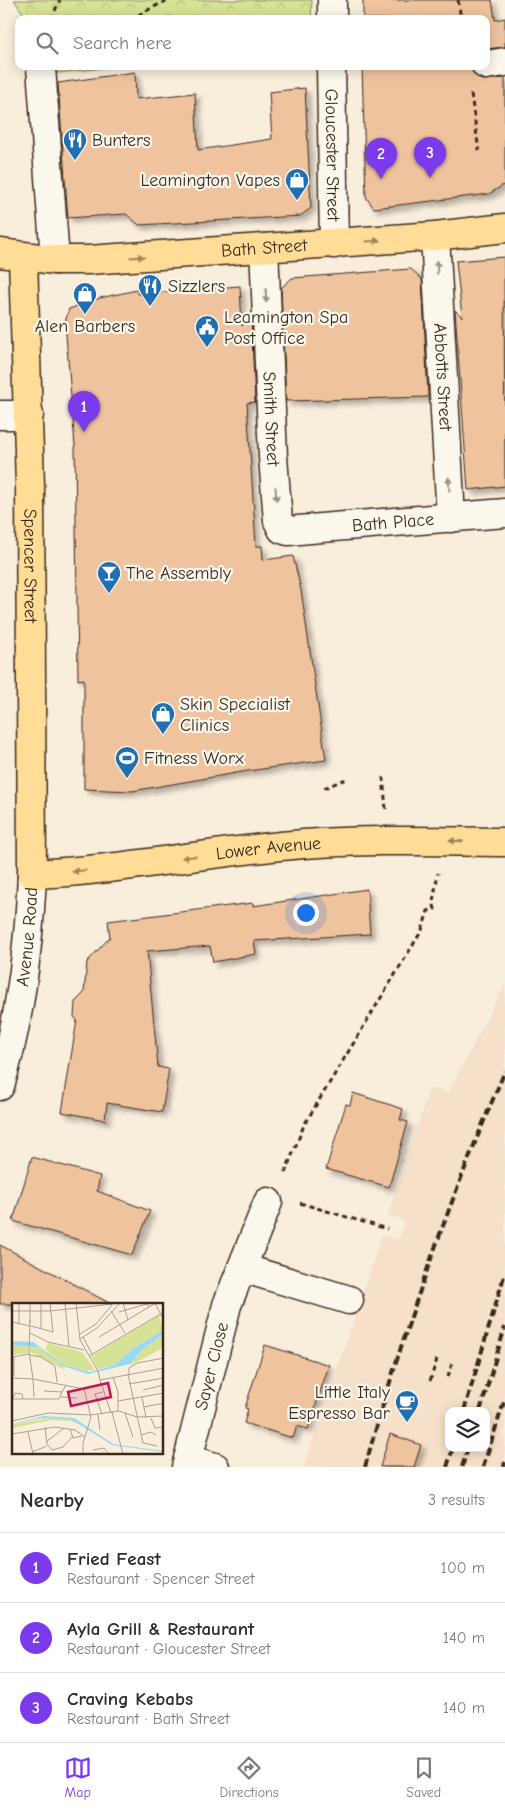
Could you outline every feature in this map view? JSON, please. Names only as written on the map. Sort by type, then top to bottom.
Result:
[{"type":"main road","name":"Bath Street","points":[[11,256],[54,260],[182,255],[435,236],[505,228]]},
{"type":"main road","name":"Spencer Street","points":[[11,256],[29,415],[32,874]]},
{"type":"main road","name":"Lower Avenue","points":[[32,874],[77,871],[298,845],[376,840],[505,842]]},
{"type":"street","points":[[332,0],[332,15]]},
{"type":"street","points":[[490,64],[505,62]]},
{"type":"street","points":[[41,70],[54,233],[54,260]]},
{"type":"street","name":"Gloucester Street","points":[[331,70],[334,244]]},
{"type":"street","name":"Abbotts Street","points":[[435,236],[450,518]]},
{"type":"street","name":"Smith Street","points":[[264,248],[273,458],[278,521],[282,529]]},
{"type":"street","points":[[0,415],[29,415]]},
{"type":"street","name":"Bath Place","points":[[282,529],[288,531],[505,513]]},
{"type":"street","name":"Avenue Road","points":[[0,1086],[8,1061],[25,977],[32,874]]},
{"type":"street","name":"Sayer Close","points":[[187,1463],[227,1305],[242,1268],[280,1201]]},
{"type":"street","points":[[242,1268],[349,1300]]},
{"type":"street","points":[[187,1463],[215,1467]]},
{"type":"path","points":[[53,15],[60,0]]},
{"type":"path","points":[[138,15],[168,0]]},
{"type":"path","points":[[458,0],[460,15]]},
{"type":"path","points":[[473,104],[479,151]]},
{"type":"path","points":[[383,778],[386,810]]},
{"type":"path","points":[[324,788],[346,779]]},
{"type":"path","points":[[283,1176],[304,1125],[422,930],[428,911],[435,909],[434,902],[439,865]]},
{"type":"path","points":[[280,1201],[387,1229]]},
{"type":"path","points":[[430,1381],[438,1359]]},
{"type":"path","points":[[448,1377],[452,1363]]},
{"type":"shaded area","points":[[505,984],[505,1467],[304,1467],[382,1235],[398,1240],[405,1221],[388,1214],[430,1088],[448,1093]]},
{"type":"green space","points":[[14,0],[312,0],[311,15],[24,15]]},
{"type":"green space","points":[[50,70],[87,70],[49,74]]},
{"type":"building","points":[[363,0],[492,0],[495,20],[505,18],[505,47],[490,49],[490,15],[363,15]]},
{"type":"building","points":[[362,70],[472,70],[481,80],[505,78],[505,184],[489,194],[374,208],[366,197]]},
{"type":"building","points":[[135,72],[136,99],[195,93],[198,150],[272,139],[269,92],[305,88],[311,208],[300,216],[139,225],[126,214],[68,218],[58,83]]},
{"type":"building","points":[[504,257],[505,486],[468,490],[455,310],[462,317],[456,261]]},
{"type":"building","points":[[411,269],[422,279],[428,397],[286,401],[281,288],[292,278]]},
{"type":"building","points":[[240,286],[242,326],[251,317],[255,402],[247,403],[256,546],[262,546],[263,560],[293,556],[301,590],[326,760],[132,791],[84,789],[84,679],[78,680],[75,446],[65,322],[69,309],[100,298],[137,290],[138,294]]},
{"type":"building","points":[[367,889],[370,934],[254,941],[256,954],[213,962],[210,946],[147,951],[158,1067],[169,1069],[162,1112],[107,1103],[105,1120],[62,1112],[77,1020],[74,1017],[75,1002],[84,993],[87,962],[110,937],[108,921],[253,903],[253,906]]},
{"type":"building","points":[[353,1093],[403,1109],[400,1120],[408,1122],[389,1187],[326,1169],[346,1104],[350,1105]]},
{"type":"building","points":[[32,1157],[100,1176],[97,1191],[150,1211],[132,1255],[13,1221]]},
{"type":"building","points":[[0,1245],[109,1303],[12,1303],[0,1304]]},
{"type":"building","points":[[265,1345],[329,1365],[308,1429],[297,1426],[293,1438],[244,1423],[248,1409],[245,1408]]},
{"type":"building","points":[[390,1434],[421,1445],[414,1467],[380,1467]]},
{"type":"railway","points":[[365,1467],[379,1417],[428,1267],[465,1168],[505,1071]]},
{"type":"railway","points":[[465,1407],[505,1273]]},
{"type":"railway","points":[[481,1407],[505,1327]]},
{"type":"railway","points":[[483,1467],[505,1399]]},
{"type":"railway","points":[[447,1467],[452,1452]]},
{"type":"railway","points":[[462,1467],[467,1452]]},
{"type":"railway","points":[[504,1467],[505,1462]]},
{"type":"place","name":"Bunters","points":[[75,161]]},
{"type":"place","name":"Craving Kebabs","points":[[430,178]]},
{"type":"place","name":"Ayla Grill & Restaurant","points":[[381,179]]},
{"type":"place","name":"Leamington Vapes","points":[[297,201]]},
{"type":"place","name":"Sizzlers","points":[[150,307]]},
{"type":"place","name":"Alen Barbers","points":[[85,315]]},
{"type":"place","name":"Leamington Spa Post Office","points":[[207,348]]},
{"type":"place","name":"Fried Feast","points":[[84,432]]},
{"type":"place","name":"The Assembly","points":[[109,594]]},
{"type":"place","name":"Skin Specialist Clinics","points":[[163,735]]},
{"type":"place","name":"Fitness Worx","points":[[127,779]]},
{"type":"place","name":"Little Italy Espresso Bar","points":[[407,1423]]}]
